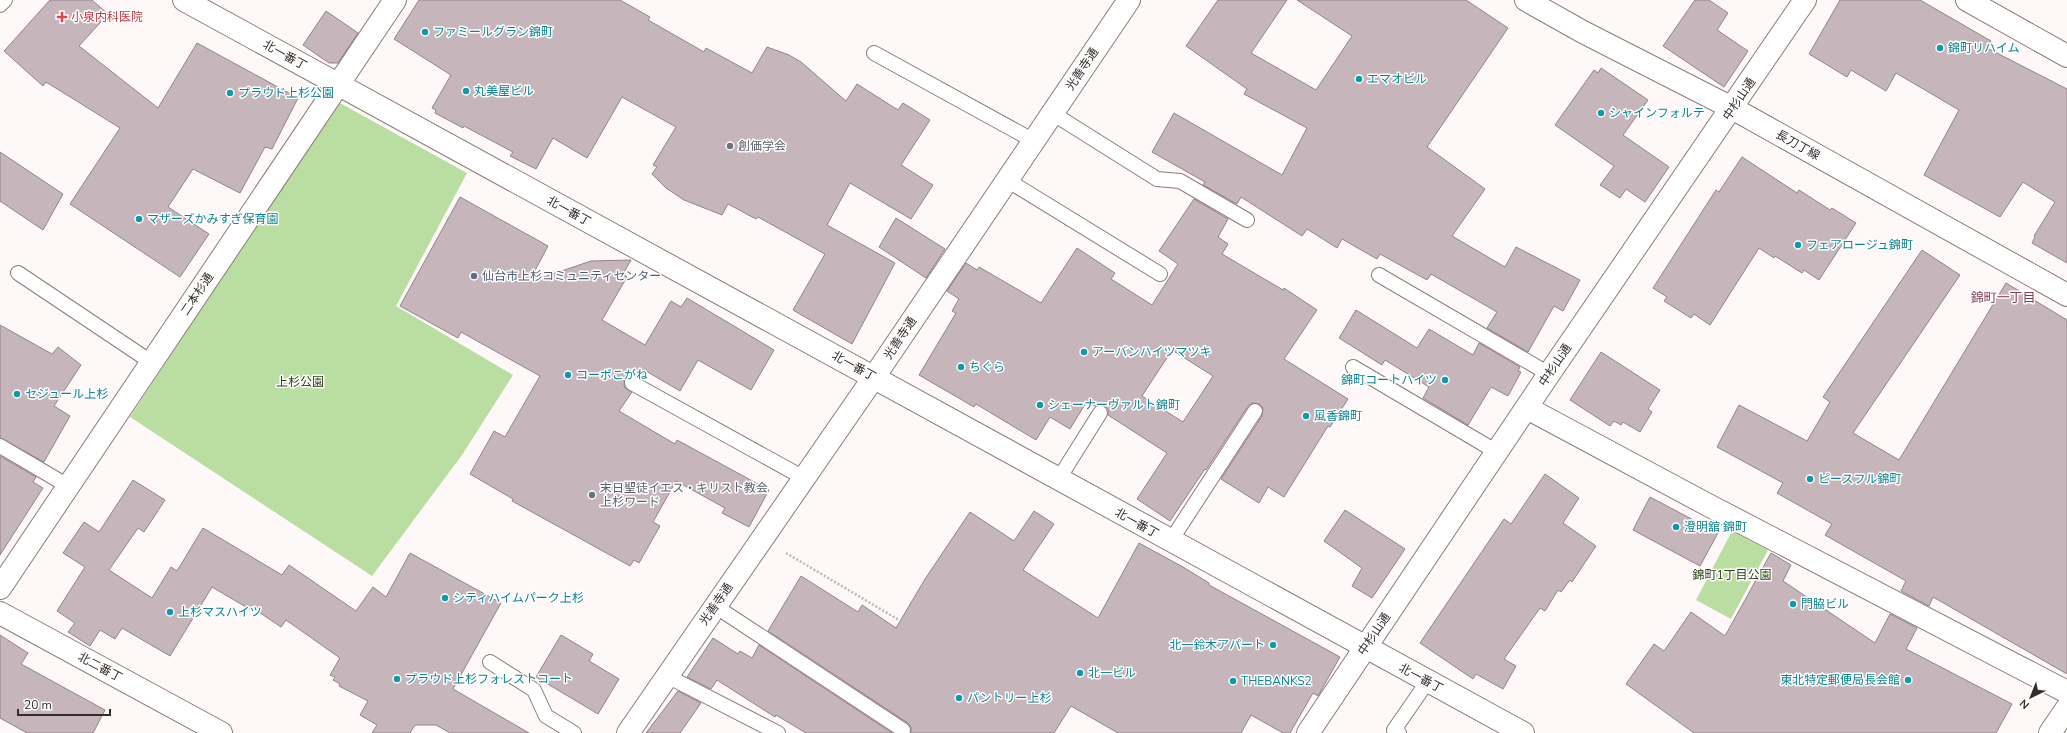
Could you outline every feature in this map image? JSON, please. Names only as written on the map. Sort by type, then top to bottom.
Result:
[{"type":"street","name":"北一番丁","points":[[184,0],[874,377],[1170,542],[1523,733]]},
{"type":"street","name":"二本杉通","points":[[0,588],[395,0]]},
{"type":"street","name":"光善寺通","points":[[628,733],[874,377],[1129,0]]},
{"type":"street","name":"長刀丁線","points":[[1526,0],[1583,32],[1732,108],[2067,296]]},
{"type":"street","name":"中杉山通","points":[[1308,733],[1549,374],[1805,0]]},
{"type":"street","points":[[1967,0],[2067,56]]},
{"type":"street","points":[[1527,408],[1701,502],[2067,692]]},
{"type":"street","name":"北二番丁","points":[[0,613],[221,733]]},
{"type":"lane","points":[[0,5],[5,0]]},
{"type":"lane","points":[[874,53],[1034,141]]},
{"type":"lane","points":[[1052,113],[1157,179],[1180,181],[1247,220]]},
{"type":"lane","points":[[1007,180],[1160,274]]},
{"type":"lane","points":[[18,273],[151,362]]},
{"type":"lane","points":[[1379,275],[1549,374]]},
{"type":"lane","points":[[1353,367],[1497,452]]},
{"type":"lane","points":[[632,383],[804,478]]},
{"type":"lane","points":[[1170,542],[1255,411]]},
{"type":"lane","points":[[1058,480],[1100,413]]},
{"type":"lane","points":[[0,446],[68,486]]},
{"type":"lane","points":[[715,606],[903,730]]},
{"type":"lane","points":[[490,662],[534,690],[546,716],[574,733]]},
{"type":"lane","points":[[667,676],[778,733]]},
{"type":"lane","points":[[1399,733],[1394,730],[1428,681]]},
{"type":"path","points":[[762,538],[898,620]]},
{"type":"green space","name":"上杉公園","points":[[338,102],[467,173],[396,306],[513,375],[462,455],[372,576],[130,417]]},
{"type":"green space","name":"錦町1丁目公園","points":[[1732,531],[1768,550],[1731,619],[1696,600]]},
{"type":"building","points":[[50,0],[92,0],[108,14],[79,46],[158,108],[197,43],[298,98],[272,149],[265,147],[240,193],[193,169],[168,207],[209,234],[180,277],[70,204],[120,128],[46,82],[43,86],[4,51]]},
{"type":"building","points":[[419,0],[620,0],[650,17],[648,20],[704,52],[706,48],[752,73],[767,47],[789,55],[801,62],[846,101],[857,84],[898,110],[903,103],[930,120],[901,165],[933,185],[911,219],[850,183],[827,225],[895,263],[852,344],[793,310],[825,254],[758,217],[756,219],[728,204],[722,215],[684,200],[666,188],[652,174],[657,167],[653,165],[676,127],[622,97],[587,158],[553,138],[536,169],[510,156],[513,152],[464,126],[463,128],[435,113],[436,110],[432,108],[451,75],[394,39]]},
{"type":"building","points":[[1218,0],[1287,0],[1251,53],[1316,90],[1352,36],[1297,0],[1466,0],[1508,28],[1427,147],[1485,189],[1452,236],[1505,267],[1516,247],[1580,280],[1563,311],[1554,306],[1528,352],[1487,328],[1497,312],[1431,274],[1427,280],[1380,254],[1377,259],[1342,239],[1337,248],[1307,229],[1302,236],[1241,197],[1237,204],[1203,185],[1205,182],[1152,152],[1174,113],[1282,175],[1307,128],[1244,94],[1247,89],[1186,46]]},
{"type":"building","points":[[1695,0],[1709,0],[1728,13],[1717,30],[1748,51],[1724,87],[1663,46]]},
{"type":"building","points":[[1840,0],[1920,0],[1991,41],[1987,48],[2067,89],[2067,263],[2032,243],[2035,237],[2034,236],[2055,202],[2023,182],[2000,217],[1924,175],[1959,110],[1896,73],[1886,91],[1851,70],[1847,77],[1809,54]]},
{"type":"building","points":[[326,11],[358,33],[338,63],[329,63],[303,45]]},
{"type":"building","name":"シャインフォルテ","points":[[1601,68],[1648,100],[1623,135],[1669,167],[1645,202],[1626,189],[1620,198],[1600,185],[1614,166],[1555,125],[1594,70],[1598,73]]},
{"type":"building","points":[[0,152],[63,194],[43,230],[0,201]]},
{"type":"building","name":"フェアロージュ錦町","points":[[1742,157],[1797,193],[1799,190],[1830,210],[1832,208],[1856,223],[1819,280],[1804,270],[1802,273],[1759,248],[1710,325],[1694,314],[1691,318],[1664,301],[1667,297],[1653,288],[1716,190],[1719,192]]},
{"type":"building","points":[[460,197],[548,246],[529,282],[591,261],[631,260],[623,274],[627,277],[602,320],[645,345],[671,301],[681,307],[687,298],[774,350],[751,390],[698,360],[680,391],[646,371],[641,378],[632,375],[628,376],[624,384],[625,388],[632,392],[619,411],[675,444],[677,440],[769,490],[749,527],[722,513],[725,508],[676,481],[653,522],[660,526],[639,563],[634,560],[630,566],[512,501],[513,499],[470,474],[494,431],[505,437],[540,376],[461,332],[458,338],[400,306]]},
{"type":"building","points":[[1194,199],[1228,219],[1218,237],[1228,244],[1222,254],[1283,290],[1284,288],[1317,310],[1284,359],[1348,399],[1330,427],[1328,426],[1284,497],[1268,487],[1259,503],[1221,479],[1262,416],[1263,408],[1259,404],[1252,403],[1248,406],[1170,521],[1137,499],[1167,453],[1108,415],[1108,409],[1104,406],[1095,406],[1087,401],[1070,429],[1050,417],[1036,440],[976,404],[974,407],[919,375],[956,313],[952,311],[959,299],[947,291],[966,263],[977,270],[979,267],[1041,303],[1077,248],[1115,273],[1111,279],[1152,305],[1178,264],[1159,251]],"holes":[[[1172,350],[1213,376],[1183,422],[1142,396]]]},
{"type":"building","points":[[896,218],[945,249],[926,278],[879,247]]},
{"type":"building","points":[[1922,250],[1960,275],[1853,433],[1899,460],[2006,283],[2067,320],[2067,674],[1933,597],[1929,606],[1901,591],[1906,581],[1825,535],[1832,524],[1777,493],[1783,483],[1717,447],[1739,405],[1807,441],[1830,402],[1823,397]]},
{"type":"building","points":[[1356,310],[1417,348],[1429,329],[1473,355],[1479,343],[1520,367],[1518,371],[1521,372],[1508,396],[1491,387],[1468,425],[1423,398],[1429,387],[1385,360],[1382,365],[1339,338]]},
{"type":"building","points":[[0,325],[52,354],[58,347],[81,365],[54,406],[70,416],[44,462],[0,438]]},
{"type":"building","points":[[1601,352],[1660,390],[1648,409],[1652,412],[1640,432],[1623,422],[1621,425],[1614,421],[1610,426],[1570,400]]},
{"type":"building","points":[[0,456],[36,477],[33,482],[43,488],[0,555]]},
{"type":"building","points":[[1545,474],[1579,498],[1563,523],[1596,546],[1572,582],[1570,580],[1561,592],[1558,590],[1545,611],[1540,608],[1504,659],[1516,666],[1503,689],[1476,674],[1473,679],[1420,643],[1504,519],[1511,524]]},
{"type":"building","points":[[133,480],[165,500],[144,532],[138,528],[109,570],[152,598],[171,567],[177,571],[203,528],[282,575],[289,565],[356,611],[373,587],[386,597],[410,553],[501,603],[453,689],[529,733],[450,733],[436,725],[415,725],[410,733],[372,733],[377,725],[360,715],[368,701],[339,686],[340,684],[333,680],[335,677],[330,675],[340,658],[286,620],[281,627],[253,608],[251,610],[212,587],[170,656],[122,628],[115,639],[100,630],[90,646],[68,632],[75,623],[57,611],[85,567],[63,553],[84,522],[99,532]]},
{"type":"building","name":"澄明舘 錦町","points":[[1650,497],[1718,533],[1700,566],[1633,530]]},
{"type":"building","points":[[1345,510],[1405,549],[1372,598],[1352,586],[1362,568],[1324,541]]},
{"type":"building","points":[[1034,511],[1054,524],[1023,570],[1098,618],[1139,543],[1183,567],[1209,583],[1209,585],[1340,657],[1318,696],[1313,693],[1290,733],[1283,733],[1251,715],[1241,733],[1118,733],[1071,706],[1054,733],[911,733],[911,727],[908,723],[768,631],[801,576],[858,612],[862,605],[896,628],[925,579],[970,512],[1014,541]]},
{"type":"building","points":[[1771,553],[1791,565],[1783,581],[1875,643],[1890,614],[1917,628],[1906,649],[2012,704],[1996,733],[1694,733],[1626,684],[1654,644],[1664,651],[1691,612],[1725,636]]},
{"type":"building","points":[[0,635],[28,653],[21,664],[105,710],[93,733],[27,733],[0,718]]},
{"type":"building","points":[[561,635],[593,654],[589,661],[619,679],[598,714],[536,677]]},
{"type":"building","points":[[713,638],[738,654],[740,651],[752,658],[759,645],[892,733],[806,733],[776,715],[775,717],[717,680],[711,689],[687,677]]},
{"type":"building","points":[[678,691],[701,703],[680,733],[646,733]]},
{"type":"place","name":"小泉内科医院","points":[[62,17]]},
{"type":"place","name":"ファミールグラン錦町","points":[[425,32]]},
{"type":"place","name":"錦町リハイム","points":[[1940,48]]},
{"type":"place","name":"エマオビル","points":[[1359,79]]},
{"type":"place","name":"丸美屋ビル","points":[[466,91]]},
{"type":"place","name":"プラウド上杉公園","points":[[230,93]]},
{"type":"place","name":"シャインフォルテ","points":[[1601,113]]},
{"type":"place","name":"創価学会","points":[[730,146]]},
{"type":"place","name":"マザーズかみすぎ保育園","points":[[139,219]]},
{"type":"place","name":"フェアロージュ錦町","points":[[1798,245]]},
{"type":"place","name":"仙台市上杉コミュニティセンター","points":[[474,276]]},
{"type":"place","name":"アーバンハイツマツキ","points":[[1084,352]]},
{"type":"place","name":"ちぐら","points":[[961,367]]},
{"type":"place","name":"コーポこがね","points":[[568,375]]},
{"type":"place","name":"錦町コートハイツ","points":[[1445,380]]},
{"type":"place","name":"セジュール上杉","points":[[17,394]]},
{"type":"place","name":"シェーナーヴァルト錦町","points":[[1040,405]]},
{"type":"place","name":"風香錦町","points":[[1306,416]]},
{"type":"place","name":"ピースフル錦町","points":[[1810,479]]},
{"type":"place","name":"末日聖徒イエス・キリスト教会 上杉ワード","points":[[592,495]]},
{"type":"place","name":"澄明舘 錦町","points":[[1676,527]]},
{"type":"place","name":"シティハイムパーク上杉","points":[[445,598]]},
{"type":"place","name":"門脇ビル","points":[[1793,604]]},
{"type":"place","name":"上杉マスハイツ","points":[[170,612]]},
{"type":"place","name":"北一鈴木アパート","points":[[1273,645]]},
{"type":"place","name":"北一ビル","points":[[1080,673]]},
{"type":"place","name":"プラウド上杉フォレストコート","points":[[397,679]]},
{"type":"place","name":"東北特定郵便局長会館","points":[[1908,680]]},
{"type":"place","name":"THEBANKS2","points":[[1233,681]]},
{"type":"place","name":"パントリー上杉","points":[[959,698]]},
{"type":"district","name":"錦町一丁目","points":[[2003,298]]}]
